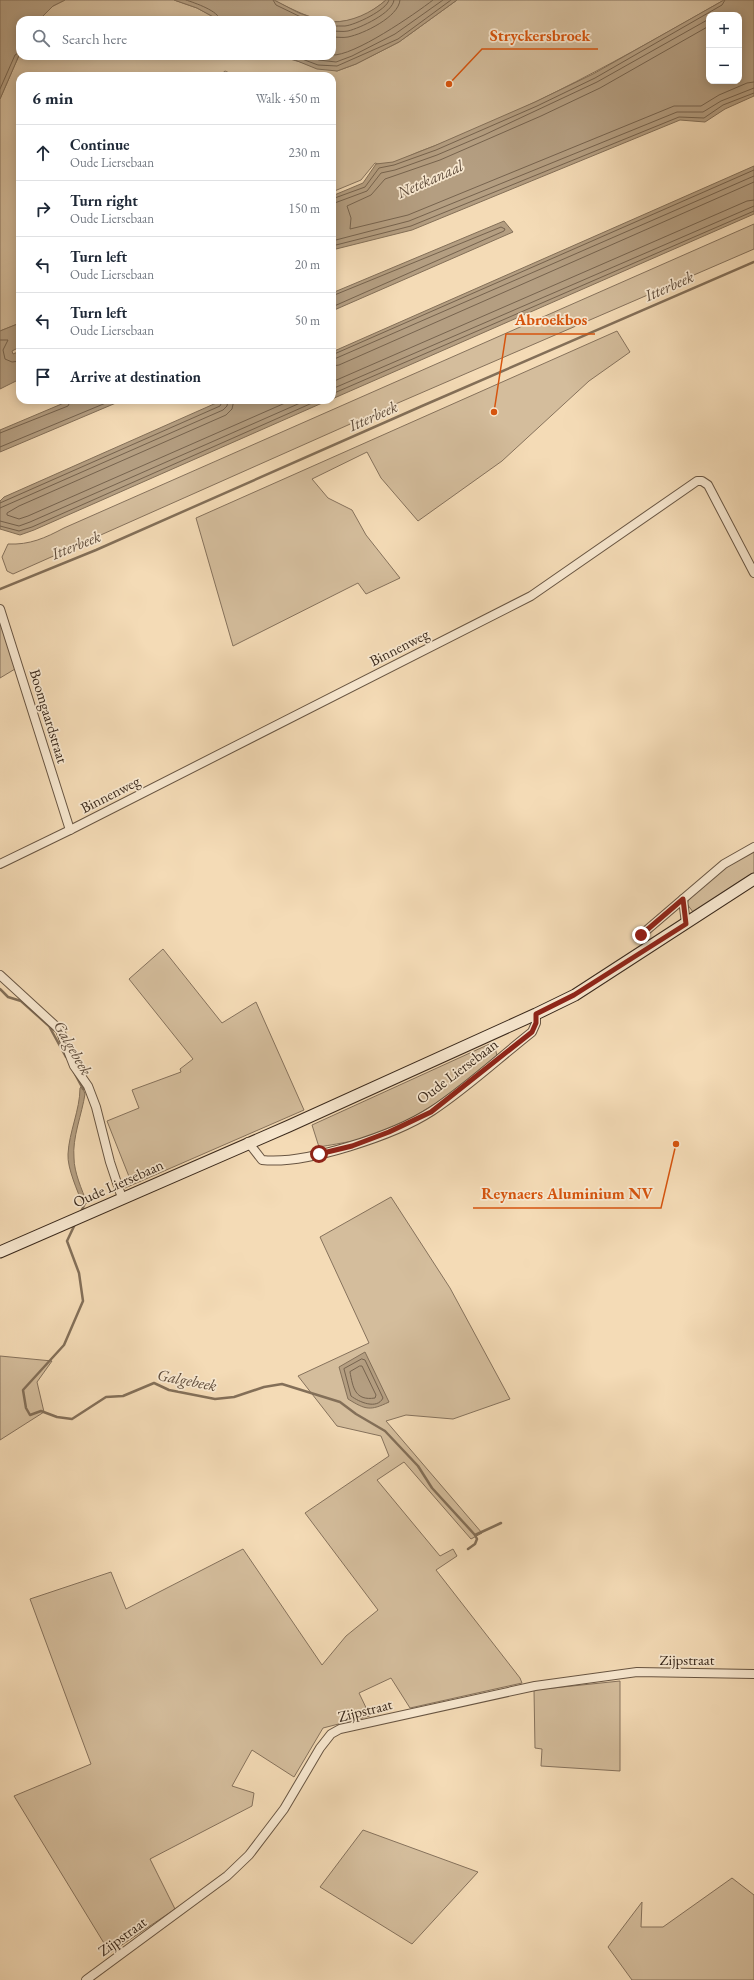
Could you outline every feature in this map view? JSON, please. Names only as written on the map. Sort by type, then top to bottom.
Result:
[{"type":"main road","name":"Oude Liersebaan","points":[[0,1252],[248,1142],[289,1126],[536,1014],[574,995],[754,879]]},
{"type":"street","name":"Binnenweg","points":[[0,864],[531,596],[696,481],[702,481],[708,485],[754,572]]},
{"type":"street","name":"Boomgaardstraat","points":[[0,610],[70,830]]},
{"type":"street","points":[[641,935],[724,864],[754,847]]},
{"type":"street","points":[[683,899],[686,924]]},
{"type":"street","points":[[0,975],[60,1030],[74,1066],[88,1086],[96,1107],[110,1162],[122,1198]]},
{"type":"street","name":"Oude Liersebaan","points":[[248,1142],[262,1160],[277,1161],[352,1146],[389,1132],[431,1112],[472,1081],[532,1032],[536,1023],[536,1014]]},
{"type":"street","name":"Zijpstraat","points":[[86,1980],[227,1876],[249,1855],[284,1809],[324,1743],[331,1734],[340,1729],[535,1686],[636,1672],[754,1674]]},
{"type":"shaded area","points":[[65,0],[174,0],[197,8],[212,16],[43,16],[53,6]]},
{"type":"shaded area","points":[[274,0],[386,0],[358,18],[344,21],[336,21],[336,16],[309,16]]},
{"type":"shaded area","points":[[457,0],[724,0],[650,42],[538,101],[460,136],[398,161],[386,164],[375,163],[361,180],[336,190],[336,72],[16,72],[16,325],[0,331],[0,99],[17,60],[293,60],[337,71],[356,64],[399,42]]},
{"type":"shaded area","points":[[754,224],[754,249],[384,409],[13,574],[7,571],[2,557],[8,544],[30,542],[44,538]]},
{"type":"shaded area","points":[[617,331],[630,352],[589,381],[502,461],[418,521],[381,478],[367,452],[312,479],[328,498],[352,510],[366,535],[400,578],[366,594],[358,583],[233,646],[196,518]]},
{"type":"shaded area","points":[[0,620],[15,669],[0,678]]},
{"type":"shaded area","points":[[754,851],[754,874],[693,912],[687,904],[697,890],[716,874]]},
{"type":"shaded area","points":[[163,949],[222,1023],[256,1002],[304,1110],[125,1188],[123,1183],[130,1179],[107,1121],[139,1108],[132,1090],[181,1072],[180,1069],[193,1059],[129,979]]},
{"type":"shaded area","points":[[494,1042],[497,1056],[465,1083],[430,1107],[393,1127],[373,1135],[353,1141],[319,1147],[312,1125]]},
{"type":"shaded area","points":[[391,1197],[450,1288],[510,1399],[453,1419],[406,1415],[386,1421],[482,1533],[471,1539],[404,1462],[377,1480],[440,1556],[453,1549],[457,1556],[436,1570],[520,1678],[522,1683],[410,1708],[391,1678],[359,1693],[370,1716],[323,1728],[294,1777],[252,1750],[232,1786],[254,1793],[252,1806],[150,1859],[175,1909],[110,1953],[14,1796],[91,1764],[30,1599],[111,1572],[126,1609],[243,1549],[322,1665],[346,1636],[378,1610],[305,1513],[389,1456],[381,1436],[337,1426],[298,1376],[369,1343],[320,1237]]},
{"type":"shaded area","points":[[0,1356],[52,1361],[37,1382],[44,1412],[0,1440]]},
{"type":"shaded area","points":[[620,1681],[620,1771],[541,1766],[542,1749],[535,1748],[534,1690]]},
{"type":"shaded area","points":[[363,1830],[478,1872],[412,1944],[320,1887]]},
{"type":"shaded area","points":[[732,1878],[754,1895],[754,1980],[632,1980],[608,1947],[642,1902],[641,1927],[663,1927]]},
{"type":"water","points":[[0,0],[65,0],[53,6],[43,16],[16,16],[17,60],[0,99]]},
{"type":"water","points":[[174,0],[274,0],[308,16],[212,16],[197,8]]},
{"type":"water","points":[[386,0],[457,0],[399,42],[356,64],[337,71],[317,69],[295,60],[336,60],[336,22],[361,16]]},
{"type":"water","name":"Netekanaal","points":[[724,0],[754,0],[754,96],[725,109],[705,122],[680,120],[412,230],[336,249],[336,194],[363,183],[376,164],[393,162],[434,146],[535,102],[593,74]]},
{"type":"water","points":[[754,166],[754,214],[336,397],[336,350]]},
{"type":"water","points":[[504,221],[513,232],[336,309],[336,291]]},
{"type":"water","points":[[16,325],[16,349],[12,351],[13,354],[16,353],[16,381],[0,389],[0,331]]},
{"type":"water","points":[[62,404],[114,404],[0,452],[0,430]]},
{"type":"water","points":[[214,404],[320,404],[20,535],[0,529],[0,501],[4,497]]},
{"type":"water","points":[[82,1086],[85,1094],[74,1142],[74,1163],[87,1203],[83,1205],[71,1173],[68,1160],[70,1138],[80,1096],[80,1088]]},
{"type":"water","points":[[365,1352],[389,1402],[372,1408],[364,1407],[348,1399],[339,1367]]},
{"type":"waterway","name":"Itterbeek","points":[[0,589],[96,550],[422,406],[754,262]]},
{"type":"waterway","name":"Galgebeek","points":[[0,989],[8,997],[21,1001],[49,1026],[66,1057]]},
{"type":"waterway","name":"Galgebeek","points":[[74,1072],[83,1089]]},
{"type":"waterway","name":"Galgebeek","points":[[81,1212],[85,1203],[84,1201]]},
{"type":"waterway","name":"Galgebeek","points":[[76,1222],[67,1241],[79,1273],[83,1301],[64,1345],[23,1390],[26,1408],[30,1415],[41,1411],[57,1417],[72,1419],[106,1397],[123,1396],[154,1383],[169,1390],[215,1399],[234,1397],[264,1387],[282,1384],[340,1402],[356,1414],[385,1431],[418,1466],[432,1488],[475,1535],[477,1539],[475,1544],[468,1549]]},
{"type":"waterway","points":[[475,1535],[501,1523]]},
{"type":"place","name":"Stryckersbroek","points":[[449,84]]},
{"type":"place","name":"Abroekbos","points":[[494,412]]},
{"type":"place","name":"Reynaers Aluminium NV","points":[[676,1144]]},
{"type":"route","points":[[319,1154],[352,1146],[389,1132],[431,1112],[532,1032],[536,1023],[536,1014],[574,995],[686,924],[683,899],[641,935]]}]
